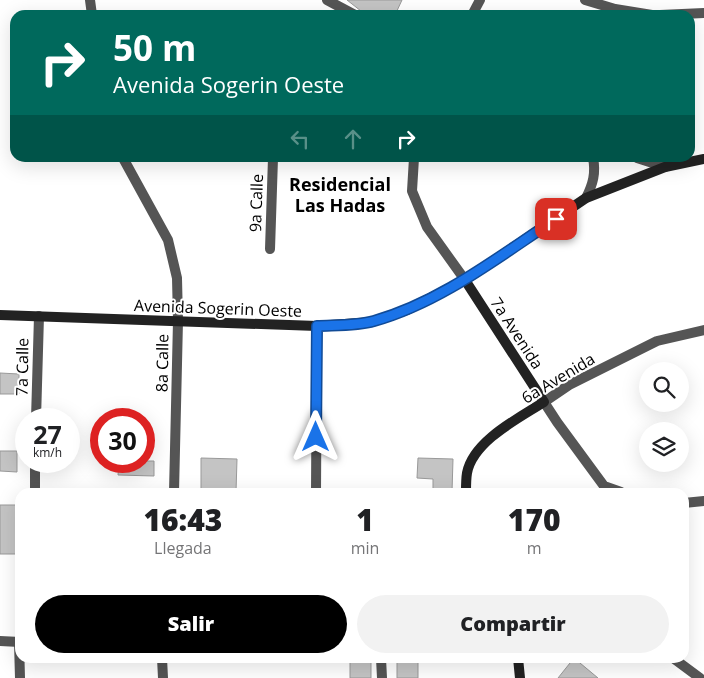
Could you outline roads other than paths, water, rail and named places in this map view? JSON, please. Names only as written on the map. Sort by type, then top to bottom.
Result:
[{"type":"street","points":[[327,0],[346,10]]},
{"type":"street","points":[[585,0],[615,10]]},
{"type":"street","name":"8a Calle","points":[[125,162],[168,240],[177,278],[178,321],[174,488]]},
{"type":"street","name":"9a Calle","points":[[270,249],[272,162]]},
{"type":"street","name":"7a Avenida","points":[[414,162],[412,191],[426,227],[465,280],[557,422],[604,486],[610,488]]},
{"type":"street","points":[[586,198],[593,184],[594,162]]},
{"type":"street","points":[[649,162],[664,167]]},
{"type":"street","name":"Avenida Sogerin Oeste","points":[[0,315],[317,326],[372,322],[407,310],[465,280],[586,198],[664,167],[689,162]]},
{"type":"street","name":"7a Calle","points":[[36,408],[39,316]]},
{"type":"street","points":[[316,488],[317,326]]},
{"type":"street","name":"6a Avenida","points":[[466,488],[467,472],[477,450],[500,431],[569,385],[657,341],[704,330]]},
{"type":"street","points":[[35,473],[35,488]]},
{"type":"street","points":[[689,502],[704,500]]},
{"type":"street","points":[[0,642],[15,642]]},
{"type":"street","points":[[20,663],[20,678]]},
{"type":"street","points":[[162,663],[163,678]]},
{"type":"street","points":[[381,663],[382,678]]},
{"type":"street","points":[[518,663],[520,678]]},
{"type":"street","points":[[680,663],[700,678]]},
{"type":"district","name":"Residencial Las Hadas","points":[[340,195]]}]
